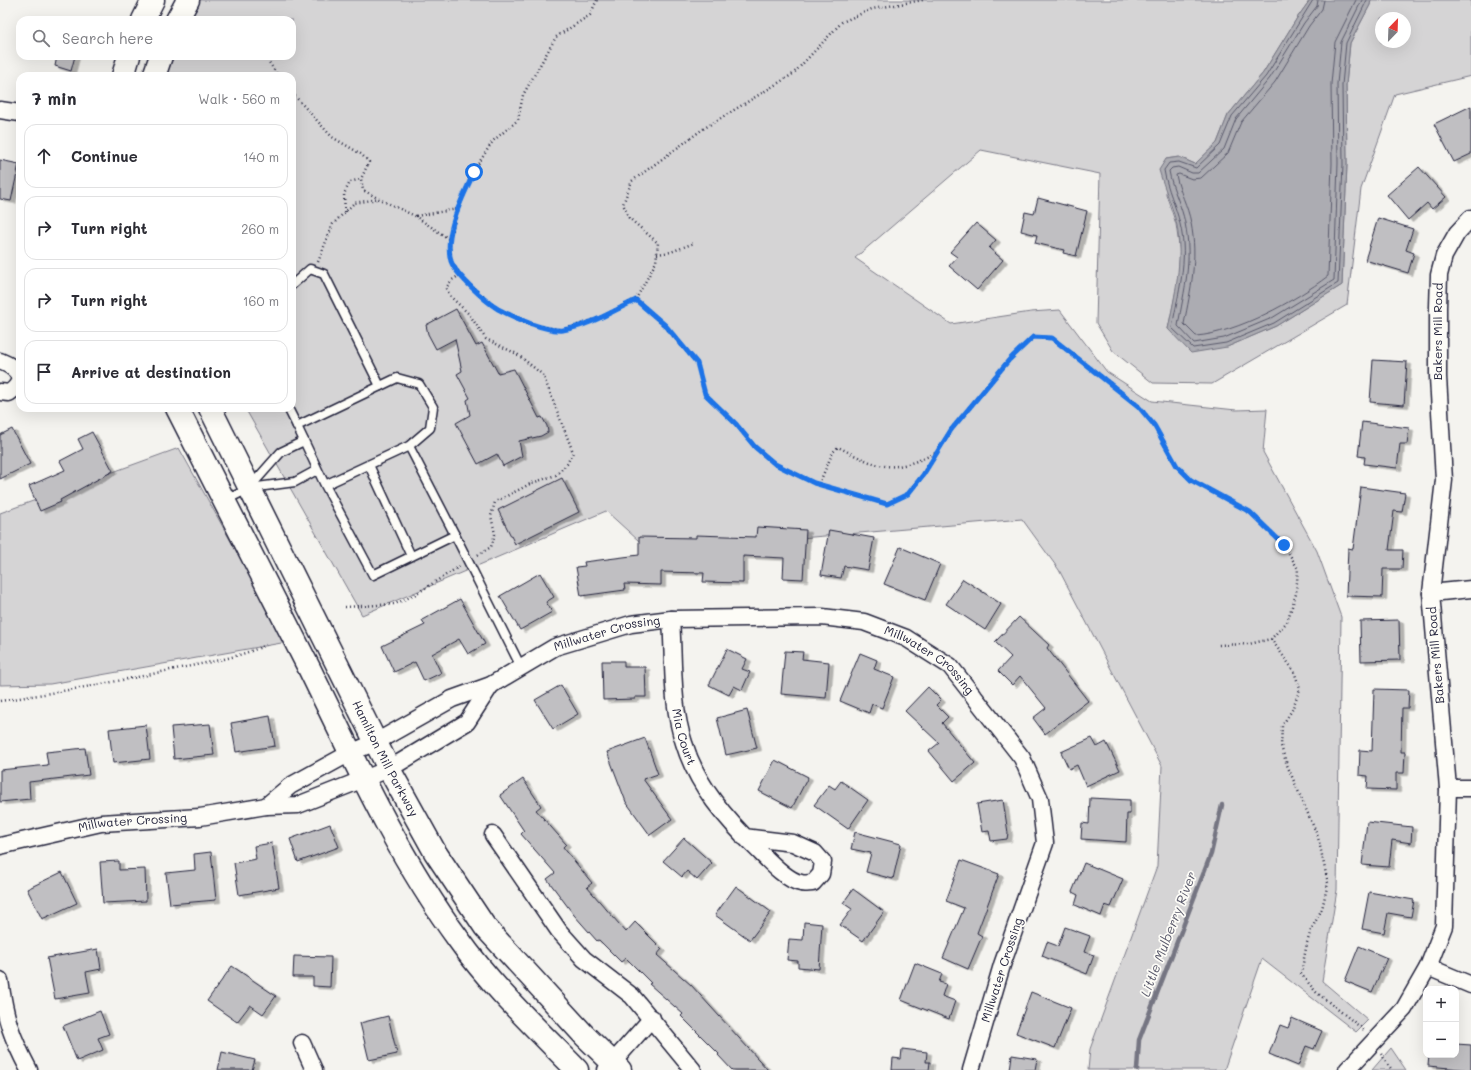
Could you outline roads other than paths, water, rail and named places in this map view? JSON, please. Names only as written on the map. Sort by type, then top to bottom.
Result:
[{"type":"street","points":[[145,16],[153,0]]},
{"type":"street","points":[[179,16],[188,0]]},
{"type":"street","points":[[124,72],[128,60]]},
{"type":"street","points":[[155,72],[160,60]]},
{"type":"street","points":[[0,110],[16,112]]},
{"type":"street","name":"Bakers Mill Road","points":[[1347,1070],[1404,1009],[1428,967],[1444,926],[1448,788],[1431,593],[1444,480],[1438,377],[1439,275],[1444,256],[1457,233],[1471,218]]},
{"type":"street","points":[[0,361],[13,367],[16,371]]},
{"type":"street","points":[[0,392],[9,393],[16,388]]},
{"type":"street","points":[[179,412],[350,753],[429,897],[460,942],[511,1001],[577,1070]]},
{"type":"street","name":"Hamilton Mill Parkway","points":[[212,412],[389,768],[435,852],[485,927],[613,1068]]},
{"type":"street","points":[[1431,593],[1471,589]]},
{"type":"street","name":"Millwater Crossing","points":[[266,806],[290,786],[350,753],[376,742],[452,699],[491,685],[555,647],[631,624],[672,619],[822,617],[864,622],[906,638],[950,666],[1022,758],[1040,799],[1045,843],[1002,966],[971,1070]]},
{"type":"street","name":"Mia Court","points":[[672,619],[676,708],[683,743],[696,775],[715,804],[744,836]]},
{"type":"street","name":"Millwater Crossing","points":[[0,846],[101,823],[200,817],[266,806],[298,805],[364,780],[389,768],[467,722],[491,685]]},
{"type":"street","points":[[1448,788],[1471,788]]},
{"type":"street","points":[[493,835],[559,931],[584,959],[632,996],[652,1018],[693,1070]]},
{"type":"street","points":[[1428,967],[1471,985]]},
{"type":"street","points":[[0,980],[5,1014],[14,1041],[29,1070]]},
{"type":"street","points":[[613,1068],[652,1018]]},
{"type":"street","points":[[302,1043],[314,1070]]},
{"type":"lane","points":[[296,281],[310,269],[324,274],[380,386]]},
{"type":"lane","points":[[297,426],[397,378],[419,384],[433,407],[430,428],[409,446],[325,485]]},
{"type":"lane","points":[[290,412],[325,485],[373,574],[455,535]]},
{"type":"lane","points":[[250,488],[281,452],[304,441]]},
{"type":"lane","points":[[409,446],[521,667]]},
{"type":"lane","points":[[369,464],[411,556]]},
{"type":"lane","points":[[224,501],[250,488],[295,482],[318,470]]},
{"type":"water","points":[[1310,0],[1371,0],[1370,5],[1350,43],[1346,85],[1347,164],[1342,285],[1276,326],[1227,347],[1191,353],[1168,329],[1179,265],[1179,239],[1175,219],[1159,170],[1166,159],[1179,157],[1195,164],[1217,143],[1228,115],[1263,73]]},
{"type":"waterway","name":"Little Mulberry River","points":[[1137,1070],[1139,1040],[1211,854],[1222,805]]}]
